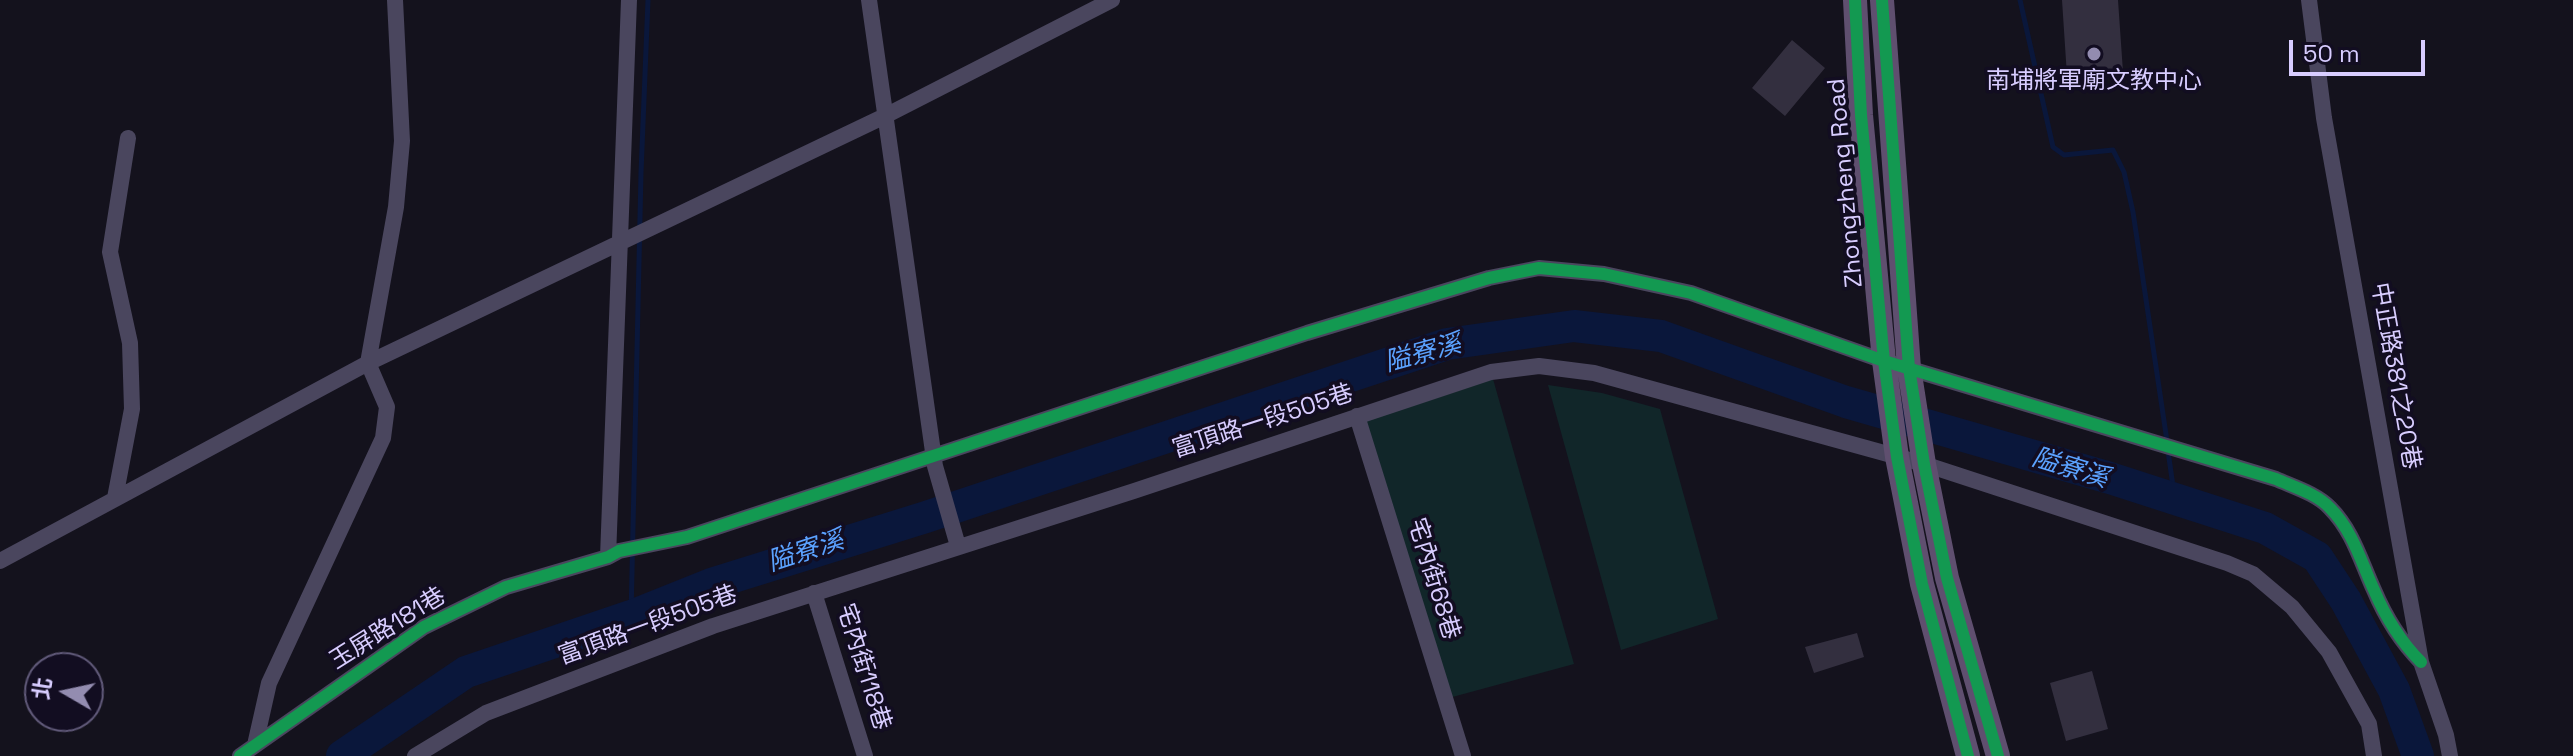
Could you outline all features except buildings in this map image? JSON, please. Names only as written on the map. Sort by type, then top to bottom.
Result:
[{"type":"main road","name":"Zhongzheng Road","points":[[1855,1],[1861,115],[1884,361],[1897,457]]},
{"type":"main road","name":"Zhongzheng Road","points":[[1883,1],[1909,368],[1924,464]]},
{"type":"main road","points":[[1897,457],[1922,584],[1968,756]]},
{"type":"main road","points":[[1924,464],[1947,578],[1998,756]]},
{"type":"street","points":[[255,745],[269,683],[383,438],[387,407],[368,363],[396,207],[402,141],[395,0]]},
{"type":"street","points":[[613,554],[629,0]]},
{"type":"street","points":[[869,0],[935,462],[956,540]]},
{"type":"street","points":[[0,561],[368,363],[885,116],[1112,0]]},
{"type":"street","name":"中正路381之20巷","points":[[2309,0],[2327,134],[2421,662],[2450,756]]},
{"type":"street","points":[[1855,1],[1883,1]]},
{"type":"street","points":[[115,498],[132,409],[130,343],[110,252],[128,138]]},
{"type":"street","name":"玉屏路181巷","points":[[240,756],[424,627],[506,587],[637,547],[687,537],[935,462],[1307,333],[1489,278],[1539,268],[1604,274],[1691,293],[1884,361],[2276,479],[2304,491],[2329,506],[2350,534],[2391,624],[2421,662]]},
{"type":"street","name":"富頂路一段505巷","points":[[415,756],[486,713],[713,626],[814,593],[956,540],[1491,372],[1539,366],[1594,373],[1924,464],[2253,574],[2292,607],[2329,652],[2369,724],[2374,756]]},
{"type":"street","name":"宅內街68巷","points":[[1357,416],[1463,756]]},
{"type":"street","name":"宅內街118巷","points":[[814,593],[865,756]]},
{"type":"green space","points":[[1491,372],[1574,664],[1445,699],[1359,422]]},
{"type":"green space","points":[[1548,385],[1602,393],[1660,409],[1718,619],[1621,650]]},
{"type":"waterway","points":[[631,616],[648,0]]},
{"type":"waterway","points":[[2020,0],[2053,147],[2064,155],[2113,150],[2124,172],[2133,212],[2167,441]]},
{"type":"waterway","name":"隘寮溪","points":[[342,756],[466,672],[631,616],[711,584],[926,517],[1447,344],[1574,326],[1661,336],[1846,402],[2110,478],[2265,528],[2317,557],[2346,601],[2394,690],[2418,756]]},
{"type":"waterway","points":[[2168,451],[2175,500]]},
{"type":"cycle path","points":[[1855,0],[1861,115],[1884,361],[1897,457],[1922,584],[1968,756]]},
{"type":"cycle path","points":[[1882,0],[1909,368],[1947,578],[1998,756]]},
{"type":"cycle path","points":[[240,756],[424,627],[506,587],[619,551],[687,537],[1307,333],[1489,278],[1539,268],[1604,274],[1691,293],[1884,361],[2276,479],[2305,491],[2325,503],[2345,527],[2388,619],[2421,662]]},
{"type":"place","name":"南埔將軍廟文教中心","points":[[2094,54]]}]
